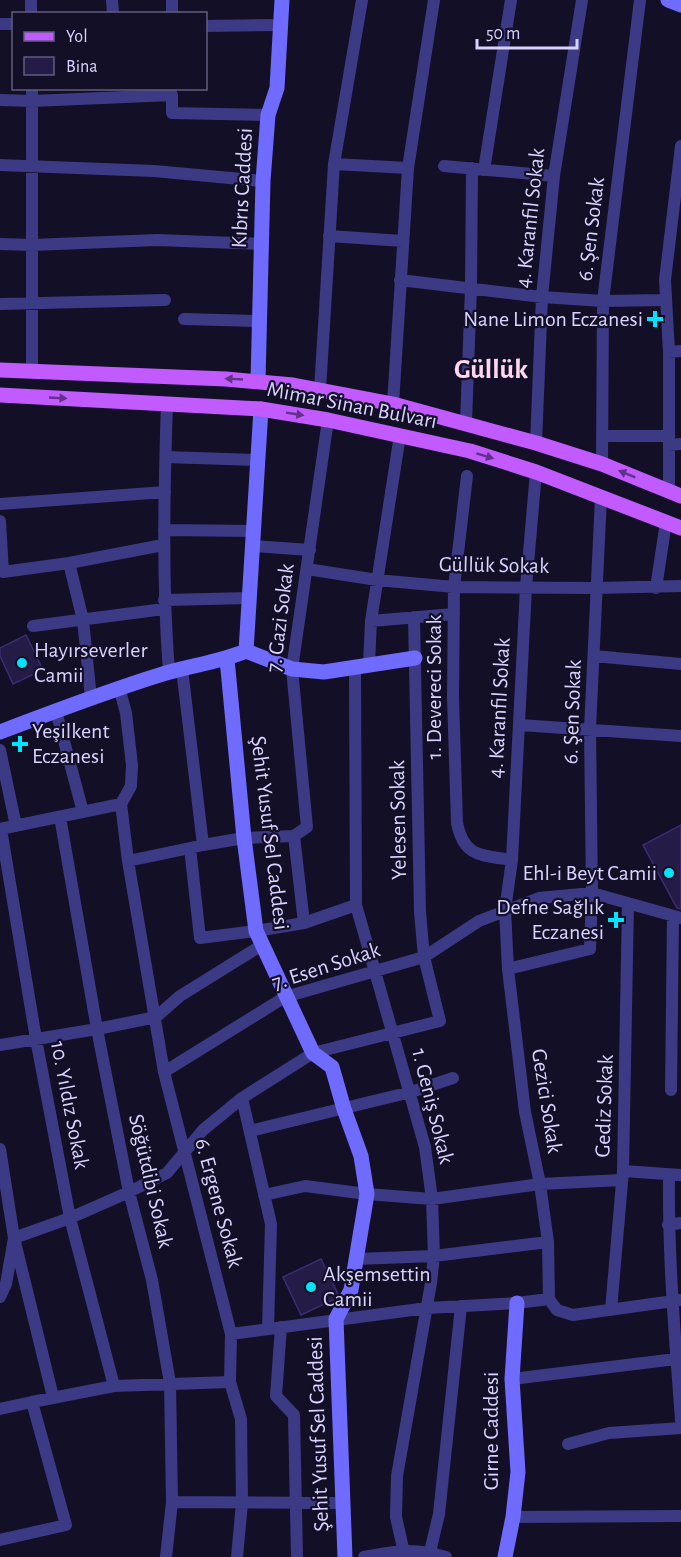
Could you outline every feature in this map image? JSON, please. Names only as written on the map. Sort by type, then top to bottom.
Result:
[{"type":"main road","name":"Kıbrıs Caddesi","points":[[258,381],[263,181],[268,115],[277,88],[282,0]]},
{"type":"main road","points":[[668,0],[681,5]]},
{"type":"main road","name":"Mimar Sinan Bulvarı","points":[[0,370],[258,381],[320,390],[393,404],[536,442],[602,464],[675,493]]},
{"type":"main road","name":"Mimar Sinan Bulvarı","points":[[0,395],[261,409],[328,420],[470,451],[536,472],[681,528]]},
{"type":"main road","points":[[246,651],[261,409]]},
{"type":"main road","points":[[0,732],[119,687],[175,670],[227,659],[246,651],[292,669],[324,672],[416,657]]},
{"type":"main road","name":"Şehit Yusuf Sel Caddesi","points":[[227,659],[244,838],[259,938],[313,1053],[332,1067],[361,1156],[367,1194],[351,1290],[336,1319],[345,1557]]},
{"type":"main road","name":"Girne Caddesi","points":[[505,1557],[513,1517],[518,1472],[512,1379],[517,1303]]},
{"type":"street","points":[[320,390],[334,164],[362,0]]},
{"type":"street","points":[[393,404],[408,168],[434,0]]},
{"type":"street","points":[[466,423],[478,169],[511,0]]},
{"type":"street","name":"4. Karanfil Sokak","points":[[536,442],[542,297],[554,176],[582,0]]},
{"type":"street","name":"6. Şen Sokak","points":[[602,464],[603,301],[640,0]]},
{"type":"street","points":[[207,26],[281,25]]},
{"type":"street","points":[[0,100],[32,94],[172,92],[172,114],[268,115]]},
{"type":"street","points":[[32,94],[32,372]]},
{"type":"street","points":[[675,493],[673,442],[675,352],[664,300],[676,219],[681,146]]},
{"type":"street","points":[[334,164],[408,168]]},
{"type":"street","points":[[0,165],[154,171],[263,181]]},
{"type":"street","points":[[444,166],[554,176]]},
{"type":"street","points":[[329,236],[403,241]]},
{"type":"street","points":[[0,244],[32,245],[157,240],[261,244]]},
{"type":"street","points":[[400,280],[542,297],[603,301],[664,300]]},
{"type":"street","points":[[0,304],[165,300]]},
{"type":"street","points":[[184,319],[260,321]]},
{"type":"street","points":[[167,403],[164,605],[203,845]]},
{"type":"street","name":"7. Gazi Sokak","points":[[294,836],[307,827],[292,669],[328,420]]},
{"type":"street","name":"1. Geniş Sokak","points":[[400,435],[362,665],[356,905],[426,1146],[432,1199],[434,1256],[397,1476],[396,1517],[404,1553]]},
{"type":"street","points":[[602,435],[673,442]]},
{"type":"street","points":[[166,458],[257,460]]},
{"type":"street","name":"4. Karanfil Sokak","points":[[506,910],[512,860],[526,587],[536,472]]},
{"type":"street","name":"1. Devereci Sokak","points":[[467,476],[454,587],[453,697],[457,823],[461,841],[475,854],[512,860]]},
{"type":"street","points":[[0,504],[165,492]]},
{"type":"street","name":"6. Şen Sokak","points":[[508,969],[590,948],[592,893],[590,729],[601,497]]},
{"type":"street","points":[[0,521],[3,572],[164,544]]},
{"type":"street","points":[[656,588],[666,522]]},
{"type":"street","points":[[164,530],[253,539],[310,550]]},
{"type":"street","points":[[69,562],[82,620],[92,698]]},
{"type":"street","name":"Güllük Sokak","points":[[307,569],[377,580],[454,587],[656,588],[681,586]]},
{"type":"street","points":[[33,626],[82,620],[164,605],[250,598]]},
{"type":"street","points":[[371,621],[454,614]]},
{"type":"street","name":"Yelesen Sokak","points":[[393,1033],[440,1021],[424,957],[420,912],[414,617]]},
{"type":"street","points":[[594,656],[681,664]]},
{"type":"street","name":"6. Ergene Sokak","points":[[119,687],[126,713],[132,765],[131,786],[121,804],[164,1072],[231,1334],[230,1382],[241,1419],[242,1503],[237,1557]]},
{"type":"street","points":[[56,711],[83,812]]},
{"type":"street","points":[[520,724],[681,736]]},
{"type":"street","points":[[0,750],[16,826]]},
{"type":"street","points":[[1,829],[121,804]]},
{"type":"street","name":"Söğütdibi Sokak","points":[[60,817],[97,1029],[129,1192],[152,1280],[170,1383],[172,1502],[166,1557]]},
{"type":"street","name":"10. Yıldız Sokak","points":[[1,829],[36,1040],[70,1218],[114,1386]]},
{"type":"street","points":[[129,861],[244,838],[294,836],[304,923]]},
{"type":"street","points":[[190,848],[200,938],[259,938]]},
{"type":"street","points":[[592,893],[677,917],[671,1090]]},
{"type":"street","name":"7. Esen Sokak","points":[[164,1072],[285,997],[424,957],[478,921],[539,898],[592,893]]},
{"type":"street","name":"Gediz Sokak","points":[[611,1310],[623,1176],[628,903]]},
{"type":"street","points":[[0,1044],[36,1040],[156,1017],[180,996],[259,938],[356,905]]},
{"type":"street","name":"Gezici Sokak","points":[[506,910],[508,969],[525,1112],[540,1184],[548,1242],[549,1299]]},
{"type":"street","points":[[9,1244],[167,1173],[203,1130],[242,1098],[313,1053],[393,1033]]},
{"type":"street","points":[[250,1131],[411,1092],[453,1078]]},
{"type":"street","points":[[242,1098],[271,1224],[276,1396],[294,1415],[297,1557]]},
{"type":"street","points":[[0,1149],[9,1244],[53,1397]]},
{"type":"street","points":[[264,1195],[305,1186],[432,1199],[540,1184],[623,1176],[675,1175],[676,1359],[681,1420]]},
{"type":"street","points":[[356,1259],[434,1256],[548,1242]]},
{"type":"street","points":[[0,1297],[9,1244]]},
{"type":"street","points":[[231,1334],[427,1308],[549,1299],[557,1310],[573,1315],[676,1301]]},
{"type":"street","points":[[430,1552],[439,1514],[461,1306]]},
{"type":"street","points":[[512,1379],[676,1359]]},
{"type":"street","points":[[0,1409],[114,1386],[230,1382]]},
{"type":"street","points":[[0,1540],[66,1525],[32,1402]]},
{"type":"street","points":[[568,1444],[609,1433],[681,1428]]},
{"type":"street","points":[[172,1502],[343,1503]]},
{"type":"street","points":[[513,1517],[681,1516]]},
{"type":"street","points":[[364,1557],[430,1552],[446,1557]]},
{"type":"building","name":"Hayırseverler Camii","points":[[26,635],[43,670],[13,684],[0,656],[0,648]]},
{"type":"building","name":"Ehl-i Beyt Camii","points":[[681,825],[681,909],[677,908],[643,845]]},
{"type":"building","name":"Akşemsettin Camii","points":[[321,1259],[338,1294],[335,1299],[301,1315],[283,1277]]},
{"type":"place","name":"Nane Limon Eczanesi","points":[[655,319]]},
{"type":"place","name":"Hayırseverler Camii","points":[[22,663]]},
{"type":"place","name":"Yeşilkent Eczanesi","points":[[20,744]]},
{"type":"place","name":"Ehl-i Beyt Camii","points":[[669,873]]},
{"type":"place","name":"Defne Sağlık Eczanesi","points":[[616,920]]},
{"type":"place","name":"Akşemsettin Camii","points":[[311,1287]]},
{"type":"district","name":"Güllük","points":[[491,370]]}]
